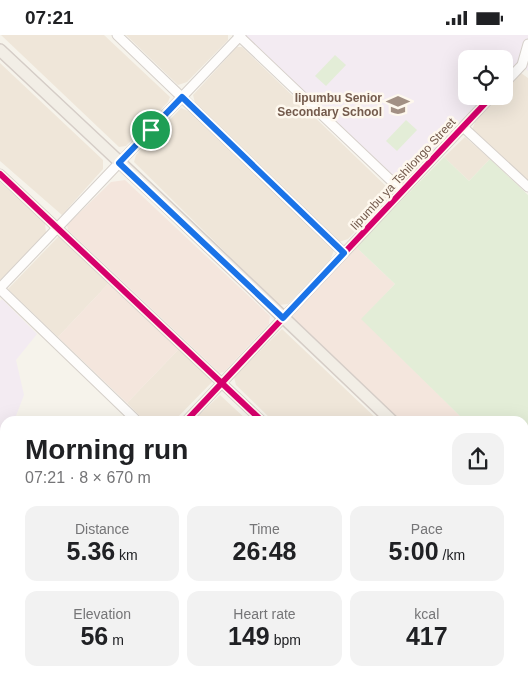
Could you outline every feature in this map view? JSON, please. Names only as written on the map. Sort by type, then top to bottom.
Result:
[{"type":"main road","points":[[0,51],[387,416]]},
{"type":"street","points":[[117,35],[344,253]]},
{"type":"street","points":[[132,416],[0,288],[239,35],[402,191]]},
{"type":"street","points":[[513,77],[525,68],[528,44]]},
{"type":"street","name":"Iipumbu ya Tshilongo Street","points":[[191,416],[484,105]]},
{"type":"street","points":[[463,127],[528,187]]},
{"type":"street","points":[[0,174],[257,416]]},
{"type":"shaded area","points":[[1,35],[104,35],[170,97],[168,102],[126,146],[119,147]]},
{"type":"shaded area","points":[[126,35],[228,35],[228,40],[187,82],[178,85]]},
{"type":"shaded area","name":"Iipumbu Senior Secondary School","points":[[241,35],[528,35],[528,71],[522,66],[513,75],[513,50],[458,50],[458,105],[483,105],[402,191]]},
{"type":"shaded area","points":[[237,47],[242,47],[389,189],[390,193],[385,200],[348,239],[339,242],[195,103],[193,95]]},
{"type":"shaded area","points":[[0,63],[103,160],[103,169],[62,215],[0,161]]},
{"type":"shaded area","points":[[521,73],[528,78],[528,182],[472,130],[475,122],[491,105],[513,105],[513,81]]},
{"type":"shaded area","points":[[181,108],[188,111],[334,250],[330,261],[288,304],[279,305],[134,162],[136,155]]},
{"type":"shaded area","points":[[465,137],[490,159],[469,181],[444,157]]},
{"type":"shaded area","points":[[125,180],[270,316],[269,324],[224,372],[220,373],[68,230],[67,225],[111,182]]},
{"type":"shaded area","points":[[0,182],[45,223],[46,233],[0,280]]},
{"type":"shaded area","points":[[59,236],[109,283],[58,337],[8,289]]},
{"type":"shaded area","points":[[356,247],[395,284],[362,319],[460,416],[394,416],[289,318]]},
{"type":"shaded area","points":[[109,283],[179,349],[127,403],[58,337]]},
{"type":"shaded area","points":[[2,299],[37,334],[16,360],[24,395],[16,416],[0,416],[0,301]]},
{"type":"shaded area","points":[[282,329],[374,416],[268,416],[236,385],[234,377]]},
{"type":"shaded area","points":[[179,349],[213,381],[179,416],[140,416],[127,403]]},
{"type":"shaded area","points":[[220,395],[243,416],[198,416]]},
{"type":"green space","points":[[335,55],[346,65],[326,86],[315,76]]},
{"type":"green space","points":[[406,120],[417,130],[397,151],[386,141]]},
{"type":"green space","points":[[444,157],[469,181],[490,159],[528,195],[528,416],[460,416],[361,319],[395,284],[356,247]]},
{"type":"cycle path","points":[[191,416],[484,105]]},
{"type":"cycle path","points":[[0,174],[257,416]]},
{"type":"place","name":"Iipumbu Senior Secondary School","points":[[398,105]]},
{"type":"route","points":[[182,97],[344,253],[283,318],[119,163],[151,130],[182,97]]}]
